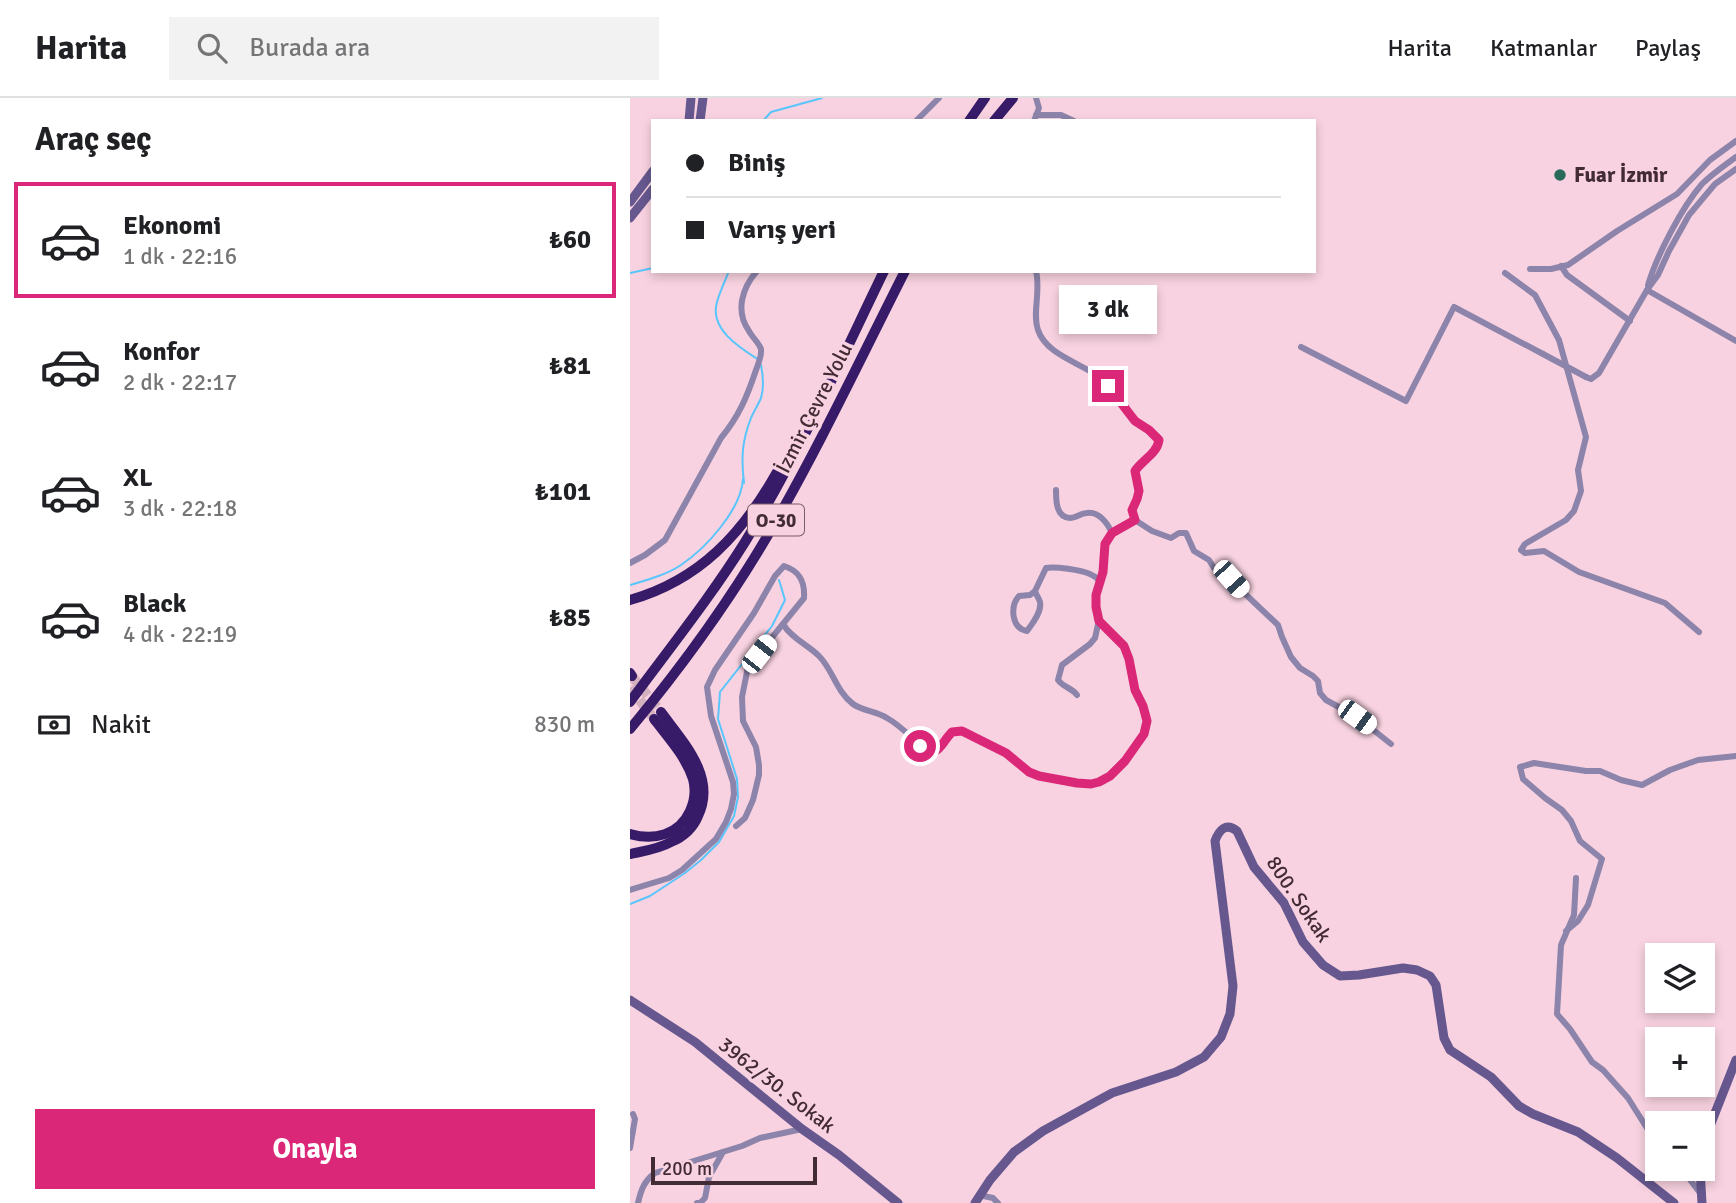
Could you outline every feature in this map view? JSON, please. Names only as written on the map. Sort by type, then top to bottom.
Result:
[{"type":"highway","points":[[971,119],[985,98]]},
{"type":"highway","points":[[994,119],[1010,98]]},
{"type":"highway","name":"İzmir Çevre Yolu","points":[[630,702],[746,541],[796,452],[883,273]]},
{"type":"highway","name":"İzmir Çevre Yolu","points":[[630,732],[704,631],[767,537],[904,273]]},
{"type":"highway","points":[[630,600],[658,591],[679,580],[699,567],[731,538],[759,502],[837,367]]},
{"type":"highway","points":[[630,834],[649,837],[673,831],[687,818],[695,796],[688,767],[657,715],[700,769],[704,797],[696,820],[680,837],[663,846],[630,854]]},
{"type":"main road","points":[[689,119],[691,98]]},
{"type":"main road","points":[[700,119],[703,98]]},
{"type":"main road","points":[[630,202],[651,175]]},
{"type":"main road","points":[[630,218],[651,192]]},
{"type":"main road","name":"800. Sokak","points":[[977,1199],[1014,1152],[1043,1131],[1112,1093],[1176,1072],[1204,1057],[1221,1037],[1230,1014],[1233,986],[1215,841],[1222,828],[1232,827],[1241,837],[1254,867],[1284,904],[1303,942],[1323,965],[1340,976],[1403,968],[1430,976],[1436,985],[1444,1038],[1450,1050],[1490,1077],[1520,1106],[1578,1132],[1617,1158],[1674,1203]]},
{"type":"main road","name":"3962/30. Sokak","points":[[630,1000],[695,1042],[898,1203]]},
{"type":"main road","points":[[1715,1113],[1736,1060]]},
{"type":"main road","points":[[1701,1181],[1703,1200]]},
{"type":"street","points":[[918,119],[939,98]]},
{"type":"street","points":[[1036,98],[1039,108],[1035,118],[1061,115],[1070,119]]},
{"type":"street","points":[[1530,269],[1551,269],[1569,264],[1677,194],[1710,160],[1736,141]]},
{"type":"street","points":[[1647,290],[1651,273],[1680,217],[1703,184],[1736,157]]},
{"type":"street","points":[[1301,347],[1405,401],[1454,307],[1591,379],[1600,373],[1658,275],[1689,215],[1715,184],[1736,169]]},
{"type":"street","points":[[1562,267],[1567,275],[1630,321]]},
{"type":"street","points":[[630,562],[646,555],[666,540],[721,438],[746,400],[761,349],[745,325],[741,311],[742,297],[755,273]]},
{"type":"street","points":[[1036,273],[1036,324],[1041,336],[1063,356],[1097,376],[1121,401],[1135,421],[1159,440],[1156,449],[1135,471],[1139,491],[1132,510],[1135,520],[1152,531],[1171,538],[1178,533],[1186,533],[1194,551],[1209,560],[1214,568],[1229,575],[1246,596],[1278,625],[1291,657],[1300,668],[1318,681],[1320,693],[1326,700],[1357,717],[1391,744]]},
{"type":"street","points":[[1504,274],[1535,295],[1559,341],[1586,437],[1578,470],[1581,491],[1574,511],[1566,520],[1525,544],[1521,550],[1525,553],[1544,551],[1579,572],[1665,603],[1699,632]]},
{"type":"street","points":[[1647,290],[1736,341]]},
{"type":"street","points":[[1056,490],[1058,511],[1072,518],[1086,512],[1095,513],[1108,525],[1112,533]]},
{"type":"street","points":[[1077,695],[1073,689],[1062,686],[1058,680],[1059,669],[1095,638],[1099,621],[1096,595],[1103,572],[1105,544],[1112,533],[1135,520]]},
{"type":"street","points":[[630,890],[669,878],[682,870],[716,839],[726,822],[734,794],[733,782],[711,716],[707,687],[715,670],[784,566],[801,576],[805,589],[804,598],[748,667],[742,697],[743,722],[756,747],[759,775],[745,818],[736,826]]},
{"type":"street","points":[[1035,591],[1040,607],[1027,631],[1024,631],[1014,619],[1015,600],[1035,591],[1046,568],[1090,573],[1100,581]]},
{"type":"street","points":[[783,624],[824,661],[839,689],[854,705],[887,718],[929,752],[938,750],[952,732],[962,731],[1006,753],[1029,772],[1086,785],[1110,776],[1125,761],[1144,734],[1147,721],[1135,690],[1124,646],[1099,621]]},
{"type":"street","points":[[1566,931],[1578,921],[1588,905],[1602,859],[1580,841],[1571,821],[1562,810],[1523,779],[1520,767],[1534,764],[1600,771],[1642,785],[1670,770],[1698,760],[1736,756]]},
{"type":"street","points":[[1576,878],[1574,915],[1561,945],[1557,1014],[1592,1062],[1603,1070],[1628,1098],[1645,1125]]},
{"type":"street","points":[[630,1148],[635,1119],[633,1114]]},
{"type":"street","points":[[638,1203],[641,1190],[655,1172],[760,1138],[802,1129]]},
{"type":"street","points":[[697,1203],[705,1198],[709,1177],[723,1152]]},
{"type":"street","points":[[1691,1181],[1703,1200]]},
{"type":"street","points":[[977,1199],[993,1198],[998,1203]]},
{"type":"waterway","points":[[765,119],[771,112],[822,98]]},
{"type":"waterway","points":[[630,273],[651,268]]},
{"type":"waterway","points":[[728,273],[717,302],[718,321],[728,337],[759,360]]},
{"type":"waterway","points":[[744,483],[744,442],[762,394],[761,365]]},
{"type":"waterway","points":[[630,585],[675,569],[701,549],[729,515],[741,491],[743,479]]},
{"type":"waterway","points":[[630,904],[650,896],[701,860],[719,842],[734,816],[738,797],[737,779],[718,719],[720,692],[772,626],[785,600],[779,580]]},
{"type":"tunnel","points":[[632,676],[661,712]]},
{"type":"tunnel","points":[[630,688],[652,716]]},
{"type":"place","name":"Fuar İzmir","points":[[1560,175]]},
{"type":"route","points":[[920,746],[933,752],[938,750],[952,732],[962,731],[1006,753],[1029,772],[1091,784],[1110,776],[1142,739],[1147,721],[1135,690],[1129,659],[1124,646],[1099,621],[1096,595],[1103,572],[1105,544],[1112,533],[1135,520],[1132,510],[1139,491],[1135,471],[1156,449],[1159,440],[1135,421],[1108,386]]}]
